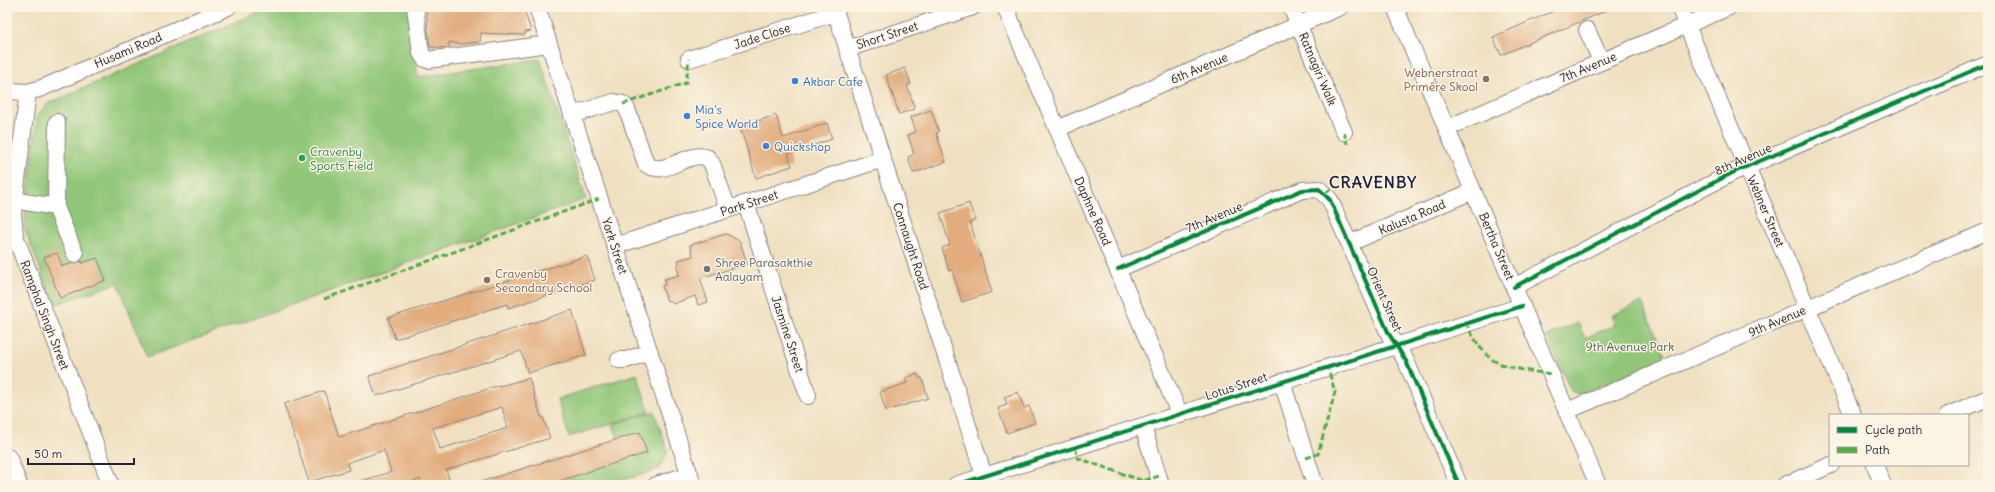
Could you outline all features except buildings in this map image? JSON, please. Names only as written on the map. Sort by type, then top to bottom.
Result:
[{"type":"main road","points":[[7,459],[17,485]]},
{"type":"street","name":"Husami Road","points":[[28,92],[42,88],[228,7]]},
{"type":"street","points":[[415,7],[421,53],[425,59],[428,60],[549,44]]},
{"type":"street","name":"York Street","points":[[537,7],[692,480]]},
{"type":"street","name":"Short Street","points":[[847,49],[973,7]]},
{"type":"street","name":"Daphne Road","points":[[1005,7],[1180,415]]},
{"type":"street","name":"Ratnagiri Walk","points":[[1291,7],[1344,132]]},
{"type":"street","name":"6th Avenue","points":[[1057,129],[1340,7]]},
{"type":"street","name":"Bertha Street","points":[[1395,7],[1598,485]]},
{"type":"street","name":"Webner Street","points":[[1679,7],[1853,414]]},
{"type":"street","name":"7th Avenue","points":[[1447,128],[1729,7]]},
{"type":"street","name":"Connaught Road","points":[[834,10],[986,481]]},
{"type":"street","name":"Jade Close","points":[[689,59],[834,10]]},
{"type":"street","points":[[1588,30],[1601,61]]},
{"type":"street","name":"8th Avenue","points":[[1514,287],[1747,167],[1988,64]]},
{"type":"street","points":[[7,91],[28,92]]},
{"type":"street","name":"Ramphal Singh Street","points":[[28,92],[11,199],[16,242],[111,485]]},
{"type":"street","points":[[572,115],[614,102],[624,104],[646,164],[654,169],[659,169],[698,157],[708,158],[712,164],[728,209]]},
{"type":"street","points":[[57,122],[56,207],[75,254]]},
{"type":"street","name":"Park Street","points":[[615,246],[882,159]]},
{"type":"street","name":"7th Avenue","points":[[1118,269],[1302,190],[1319,189]]},
{"type":"street","name":"Orient Street","points":[[1319,189],[1330,200],[1385,326],[1406,360],[1459,485]]},
{"type":"street","name":"Kalusta Road","points":[[1350,243],[1473,190]]},
{"type":"street","points":[[11,199],[56,207]]},
{"type":"street","name":"Jasmine Street","points":[[746,203],[808,396]]},
{"type":"street","name":"9th Avenue","points":[[1567,411],[1988,231]]},
{"type":"street","name":"Lotus Street","points":[[956,485],[986,481],[1143,426],[1522,306]]},
{"type":"street","points":[[619,360],[626,360],[650,352]]},
{"type":"street","points":[[1282,382],[1315,485]]},
{"type":"street","points":[[1950,414],[1988,398]]},
{"type":"street","points":[[1143,426],[1161,485]]},
{"type":"street","points":[[1785,485],[1829,466]]},
{"type":"street","points":[[1875,466],[1883,485]]},
{"type":"street","points":[[656,485],[692,480]]},
{"type":"green space","name":"Cravenby Sports Field","points":[[270,7],[408,7],[418,77],[540,59],[586,199],[147,357],[118,283],[54,305],[24,227],[37,116],[47,104]]},
{"type":"green space","name":"9th Avenue Park","points":[[1642,302],[1666,358],[1580,395],[1571,391],[1547,336],[1578,323],[1585,338],[1615,325],[1611,316]]},
{"type":"green space","points":[[637,374],[649,412],[569,437],[557,399]]},
{"type":"green space","points":[[654,411],[668,452],[659,469],[608,485],[569,485],[567,478],[573,477],[618,439],[613,424]]},
{"type":"marked path","points":[[623,104],[686,83],[689,59]]},
{"type":"marked path","points":[[1344,132],[1347,144]]},
{"type":"marked path","points":[[1326,193],[1334,186]]},
{"type":"marked path","points":[[324,299],[599,199]]},
{"type":"marked path","points":[[1466,323],[1473,337],[1485,353],[1494,361],[1509,367],[1551,374]]},
{"type":"marked path","points":[[1306,458],[1318,454],[1335,392],[1328,368]]},
{"type":"marked path","points":[[1075,448],[1078,458],[1143,481],[1159,476]]},
{"type":"cycle path","points":[[1514,287],[1734,172],[1988,64]]},
{"type":"cycle path","points":[[1118,269],[1302,190],[1319,189],[1330,200],[1389,334],[1406,361],[1459,485]]},
{"type":"cycle path","points":[[956,485],[1522,306]]},
{"type":"place","name":"Webnerstraat Primêre Skool","points":[[1486,79]]},
{"type":"place","name":"Akbar Cafe","points":[[795,81]]},
{"type":"place","name":"Mia's Spice World","points":[[687,116]]},
{"type":"place","name":"Quickshop","points":[[766,146]]},
{"type":"place","name":"Cravenby Sports Field","points":[[302,158]]},
{"type":"place","name":"Shree Parasakthie Aalayam","points":[[707,269]]},
{"type":"place","name":"Cravenby Secondary School","points":[[487,280]]},
{"type":"district","name":"CRAVENBY","points":[[1373,182]]}]
